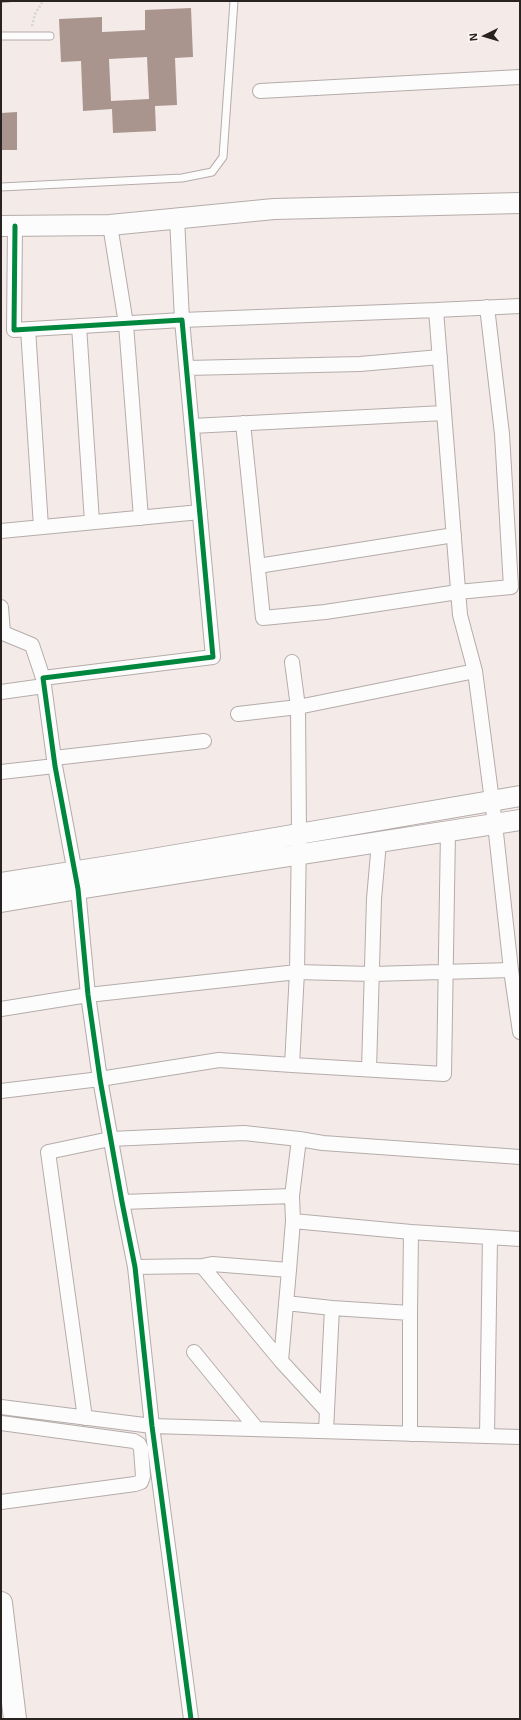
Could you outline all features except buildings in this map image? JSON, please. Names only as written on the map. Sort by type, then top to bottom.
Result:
[{"type":"highway","points":[[1,1603],[15,1719]]},
{"type":"street","points":[[260,91],[520,77]]},
{"type":"street","points":[[41,527],[14,330],[8,226],[110,225],[274,209],[520,203]]},
{"type":"street","points":[[1,692],[43,682],[213,657],[182,320],[178,218]]},
{"type":"street","points":[[110,225],[126,324],[141,518]]},
{"type":"street","points":[[14,330],[182,320],[520,306]]},
{"type":"street","points":[[243,424],[263,618],[325,612],[458,592],[516,586],[502,434],[487,307]]},
{"type":"street","points":[[436,310],[460,615],[475,671],[495,824],[511,970],[520,1032]]},
{"type":"street","points":[[79,326],[92,522]]},
{"type":"street","points":[[187,368],[360,364],[440,357]]},
{"type":"street","points":[[192,426],[444,413]]},
{"type":"street","points":[[1,531],[200,512]]},
{"type":"street","points":[[258,566],[454,535]]},
{"type":"street","points":[[1,607],[3,633],[32,645],[43,682],[55,762],[77,880],[88,995],[100,1079],[135,1267],[152,1426],[191,1719]]},
{"type":"street","points":[[292,662],[298,707],[299,833],[297,972],[292,1064]]},
{"type":"street","points":[[238,714],[298,707],[475,671]]},
{"type":"street","points":[[1,772],[55,762],[204,741]]},
{"type":"street","points":[[1,902],[77,880],[299,833],[520,796]]},
{"type":"street","points":[[1,884],[77,880],[299,855],[520,820]]},
{"type":"street","points":[[1,1091],[100,1079],[219,1060],[444,1074],[448,831]]},
{"type":"street","points":[[369,1069],[374,899],[379,842]]},
{"type":"street","points":[[1,1009],[88,995],[297,972],[372,974],[511,970]]},
{"type":"street","points":[[85,1418],[48,1152],[110,1139],[244,1133],[323,1143],[520,1157]]},
{"type":"street","points":[[281,1361],[293,1222],[292,1196],[299,1139]]},
{"type":"street","points":[[122,1202],[292,1196]]},
{"type":"street","points":[[293,1222],[520,1239]]},
{"type":"street","points":[[410,1434],[411,1232]]},
{"type":"street","points":[[487,1436],[490,1237]]},
{"type":"street","points":[[135,1267],[202,1266],[212,1264],[289,1270]]},
{"type":"street","points":[[202,1266],[281,1361],[327,1411]]},
{"type":"street","points":[[286,1303],[332,1308],[410,1313]]},
{"type":"street","points":[[326,1431],[332,1308]]},
{"type":"street","points":[[194,1352],[257,1429]]},
{"type":"street","points":[[1,1407],[152,1426],[520,1437]]},
{"type":"street","points":[[1,1423],[134,1441],[139,1444],[141,1449],[143,1476],[140,1482],[135,1484],[1,1502]]},
{"type":"lane","points":[[1,187],[182,178],[212,172],[223,157],[234,1]]},
{"type":"lane","points":[[1,36],[50,36]]},
{"type":"path","points":[[30,35],[35,14],[43,1]]},
{"type":"cycle path","points":[[15,226],[14,330],[182,320],[213,657],[43,678],[55,766],[78,889],[88,995],[100,1079],[135,1267],[152,1426],[191,1719]]}]
